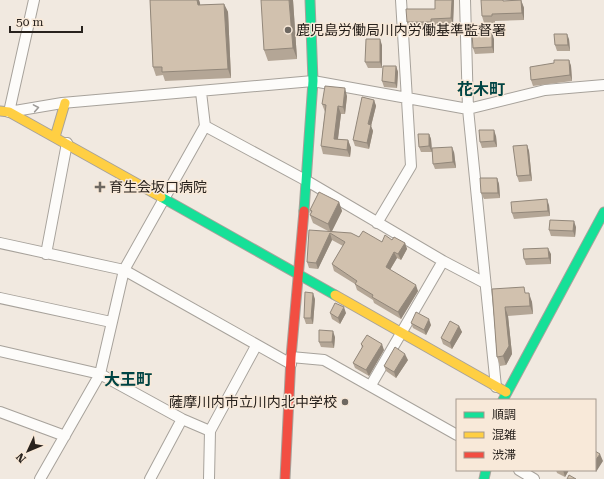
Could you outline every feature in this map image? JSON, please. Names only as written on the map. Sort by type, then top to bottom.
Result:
[{"type":"street","points":[[4,111],[34,0]]},
{"type":"street","points":[[285,479],[291,360],[307,181],[313,81],[310,0]]},
{"type":"street","points":[[377,223],[411,166],[401,0]]},
{"type":"street","points":[[465,0],[468,109],[496,387]]},
{"type":"street","points":[[4,111],[63,103],[313,81],[468,109],[545,90],[604,85]]},
{"type":"street","points":[[40,479],[100,374],[124,270],[163,198],[205,126],[201,92]]},
{"type":"street","points":[[55,136],[63,103]]},
{"type":"street","points":[[4,111],[55,136],[299,274],[496,387],[505,396],[604,212]]},
{"type":"street","points":[[205,126],[307,181],[443,261],[485,283]]},
{"type":"street","points":[[46,254],[67,144]]},
{"type":"street","points":[[0,243],[124,270],[256,346],[291,360],[324,360],[371,385],[456,434]]},
{"type":"street","points":[[371,385],[443,261]]},
{"type":"street","points":[[0,298],[111,322]]},
{"type":"street","points":[[209,479],[210,431],[256,346]]},
{"type":"street","points":[[0,351],[100,374],[182,419],[210,431]]},
{"type":"street","points":[[0,412],[65,436]]},
{"type":"street","points":[[150,479],[182,419]]},
{"type":"street","points":[[521,471],[534,479]]},
{"type":"building","points":[[150,0],[197,0],[198,5],[224,4],[228,69],[162,72],[162,67],[153,67]]},
{"type":"building","points":[[261,0],[289,0],[293,48],[264,50]]},
{"type":"building","points":[[435,0],[452,0],[451,18],[431,19],[431,22],[407,22],[406,9],[435,9]]},
{"type":"building","points":[[481,0],[521,0],[522,13],[492,14],[492,16],[482,16]]},
{"type":"building","points":[[492,33],[492,47],[473,48],[472,34]]},
{"type":"building","points":[[554,34],[567,34],[568,45],[555,45]]},
{"type":"building","points":[[366,39],[380,39],[380,62],[365,62]]},
{"type":"building","points":[[554,60],[569,60],[570,75],[531,80],[530,67],[554,63]]},
{"type":"building","points":[[383,66],[396,66],[395,83],[382,81]]},
{"type":"building","points":[[325,86],[345,88],[343,107],[338,106],[334,139],[348,140],[347,150],[321,146],[326,105],[322,104]]},
{"type":"building","points":[[362,97],[374,100],[368,124],[371,125],[367,143],[353,140]]},
{"type":"building","points":[[479,130],[494,130],[494,141],[480,142]]},
{"type":"building","points":[[418,134],[429,134],[429,146],[419,147]]},
{"type":"building","points":[[527,145],[530,175],[517,176],[513,146]]},
{"type":"building","points":[[452,147],[453,162],[433,164],[432,148]]},
{"type":"building","points":[[480,178],[497,178],[498,193],[481,193]]},
{"type":"building","points":[[319,192],[339,202],[328,224],[310,215],[312,211],[310,210]]},
{"type":"building","points":[[547,199],[548,211],[512,213],[511,202]]},
{"type":"building","points":[[550,220],[574,221],[573,231],[549,230]]},
{"type":"building","points":[[309,230],[351,233],[359,237],[363,231],[382,242],[385,235],[392,240],[394,237],[405,243],[398,254],[394,252],[386,267],[416,285],[398,312],[372,297],[373,295],[355,284],[357,281],[332,264],[345,242],[330,233],[316,263],[307,262]]},
{"type":"building","points":[[548,248],[549,258],[524,259],[523,249]]},
{"type":"building","points":[[524,287],[525,293],[529,293],[530,306],[505,307],[509,346],[503,356],[497,357],[492,289]]},
{"type":"building","points":[[305,292],[313,293],[311,318],[304,318]]},
{"type":"building","points":[[335,303],[344,307],[338,318],[330,313]]},
{"type":"building","points":[[416,312],[429,319],[424,330],[411,323]]},
{"type":"building","points":[[450,321],[459,326],[450,343],[441,338]]},
{"type":"building","points":[[319,330],[333,331],[332,342],[319,342]]},
{"type":"building","points":[[367,335],[382,344],[366,370],[353,363],[363,346],[361,344]]},
{"type":"building","points":[[395,347],[405,354],[394,372],[384,366]]},
{"type":"building","points":[[596,452],[600,454],[596,460]]},
{"type":"building","points":[[569,475],[576,479],[567,479]]},
{"type":"traffic: fast","points":[[304,211],[313,81],[310,0]]},
{"type":"traffic: fast","points":[[161,197],[335,295]]},
{"type":"traffic: fast","points":[[504,399],[604,212]]},
{"type":"traffic: fast","points":[[484,479],[486,471]]},
{"type":"traffic: slow","points":[[55,137],[65,103]]},
{"type":"traffic: slow","points":[[0,111],[9,112],[161,197]]},
{"type":"traffic: slow","points":[[335,295],[506,392]]},
{"type":"traffic: jam","points":[[285,479],[291,357],[304,211]]},
{"type":"place","name":"鹿児島労働局川内労働基準監督署","points":[[288,30]]},
{"type":"place","name":"育生会坂口病院","points":[[100,187]]},
{"type":"place","name":"薩摩川内市立川内北中学校","points":[[345,402]]},
{"type":"district","name":"花木町","points":[[481,89]]},
{"type":"district","name":"大王町","points":[[128,379]]}]
